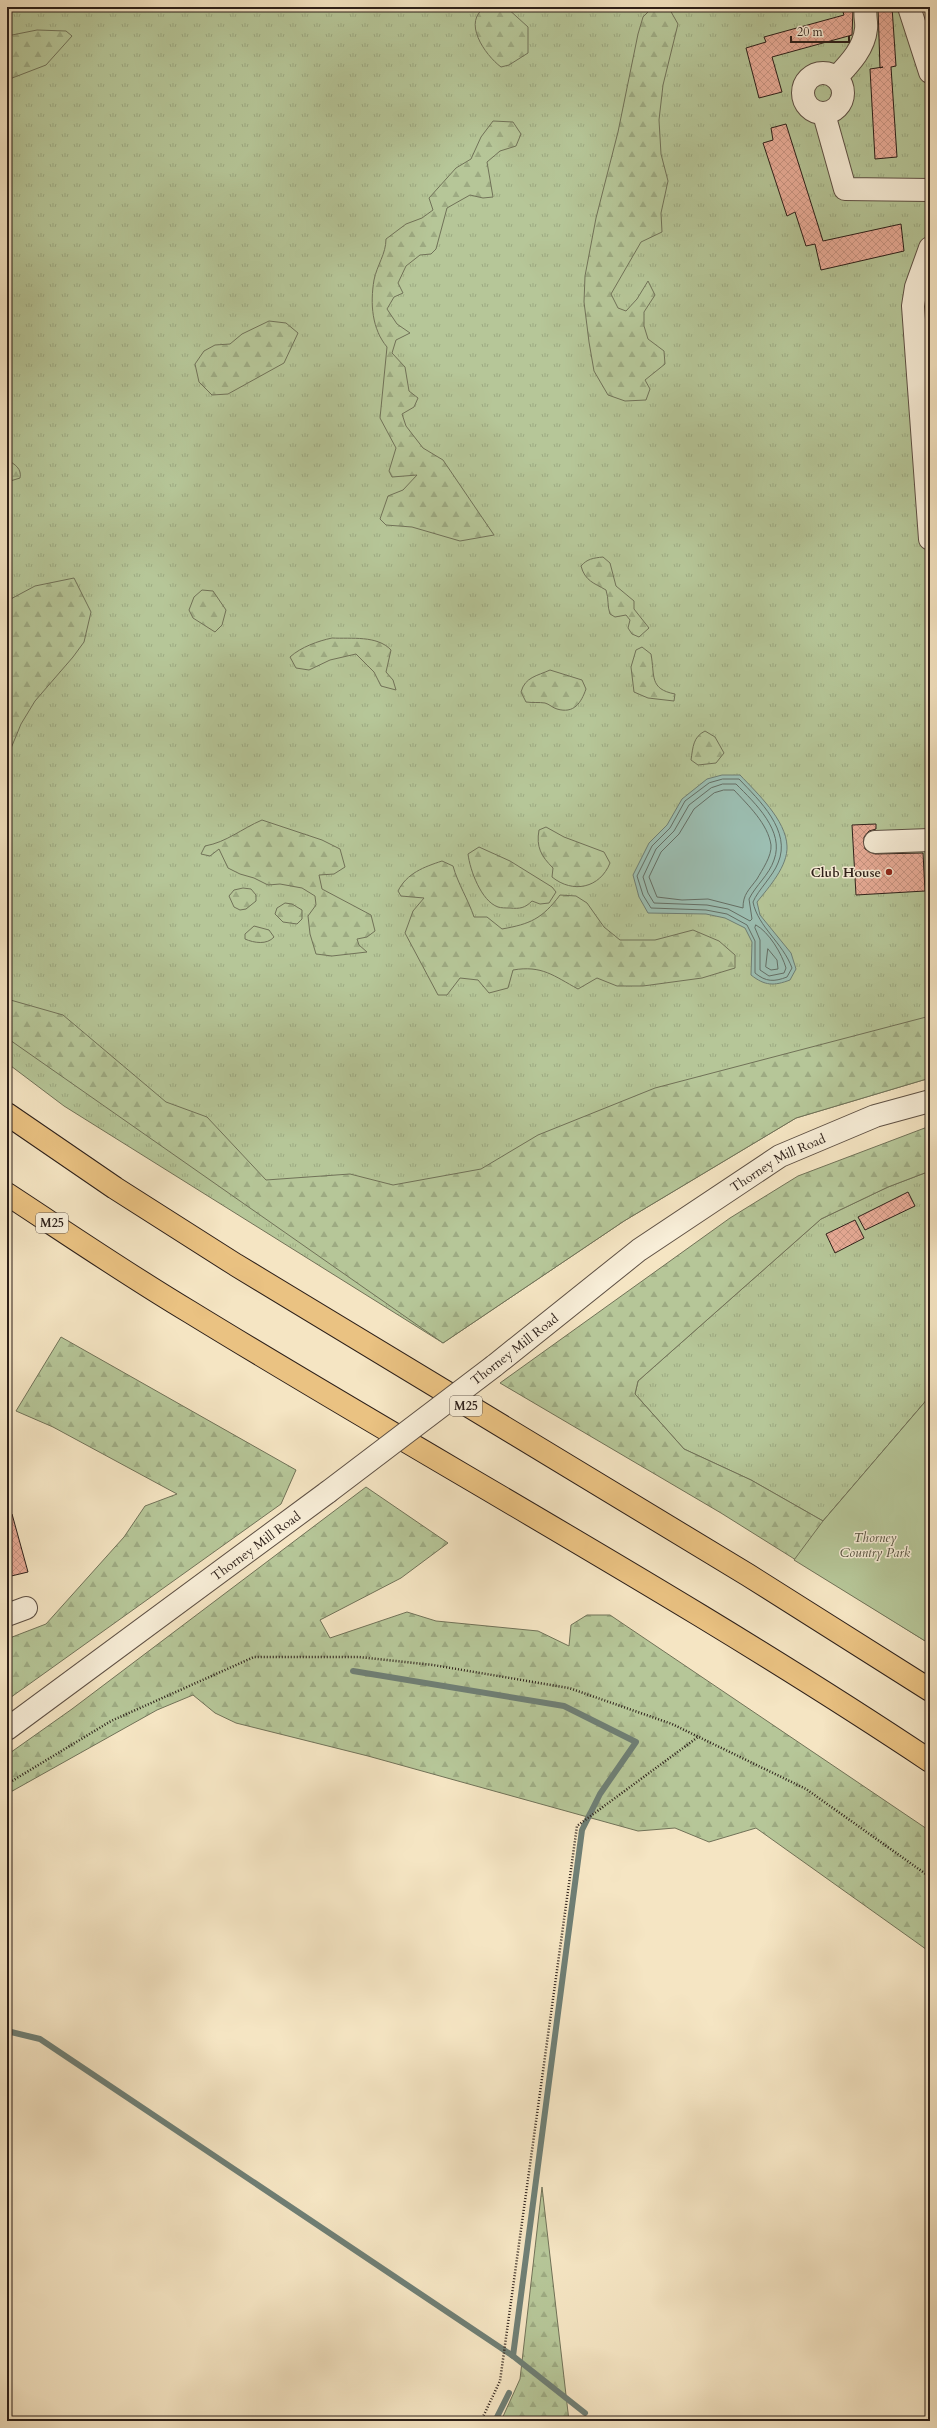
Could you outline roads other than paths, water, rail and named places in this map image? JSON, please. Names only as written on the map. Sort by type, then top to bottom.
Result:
[{"type":"highway","name":"M25","points":[[7,1114],[115,1188],[236,1265],[735,1567],[930,1690]]},
{"type":"highway","name":"M25","points":[[7,1194],[188,1311],[780,1664],[930,1761]]},
{"type":"street","points":[[836,78],[855,57],[864,40],[867,24],[866,7]]},
{"type":"street","points":[[909,7],[925,44],[930,72]]},
{"type":"street","points":[[818,74],[831,74],[836,78],[844,90],[841,103],[837,109],[824,114],[811,110],[806,105],[803,98],[804,85],[812,76],[818,74]]},
{"type":"street","points":[[824,114],[845,189],[930,190]]},
{"type":"street","points":[[930,248],[916,287],[913,306],[930,539]]},
{"type":"street","points":[[875,842],[930,840]]},
{"type":"street","name":"Thorney Mill Road","points":[[7,1729],[328,1492],[494,1366],[639,1250],[780,1156],[875,1116],[930,1101]]},
{"type":"water","points":[[722,775],[740,775],[770,808],[782,826],[785,836],[787,846],[781,869],[757,902],[760,915],[791,953],[796,969],[790,980],[784,982],[774,984],[765,983],[751,975],[752,942],[745,928],[725,918],[706,914],[648,913],[639,897],[633,875],[649,843],[667,825],[682,799],[707,779]]},
{"type":"waterway","points":[[353,1671],[564,1706],[636,1742],[600,1794],[582,1830],[513,2356]]},
{"type":"waterway","points":[[7,2031],[40,2039],[513,2356],[585,2413]]},
{"type":"waterway","points":[[495,2421],[509,2393]]},
{"type":"place","name":"Club House","points":[[889,872]]},
{"type":"park label","name":"Thorney Country Park","points":[[875,1544]]}]
